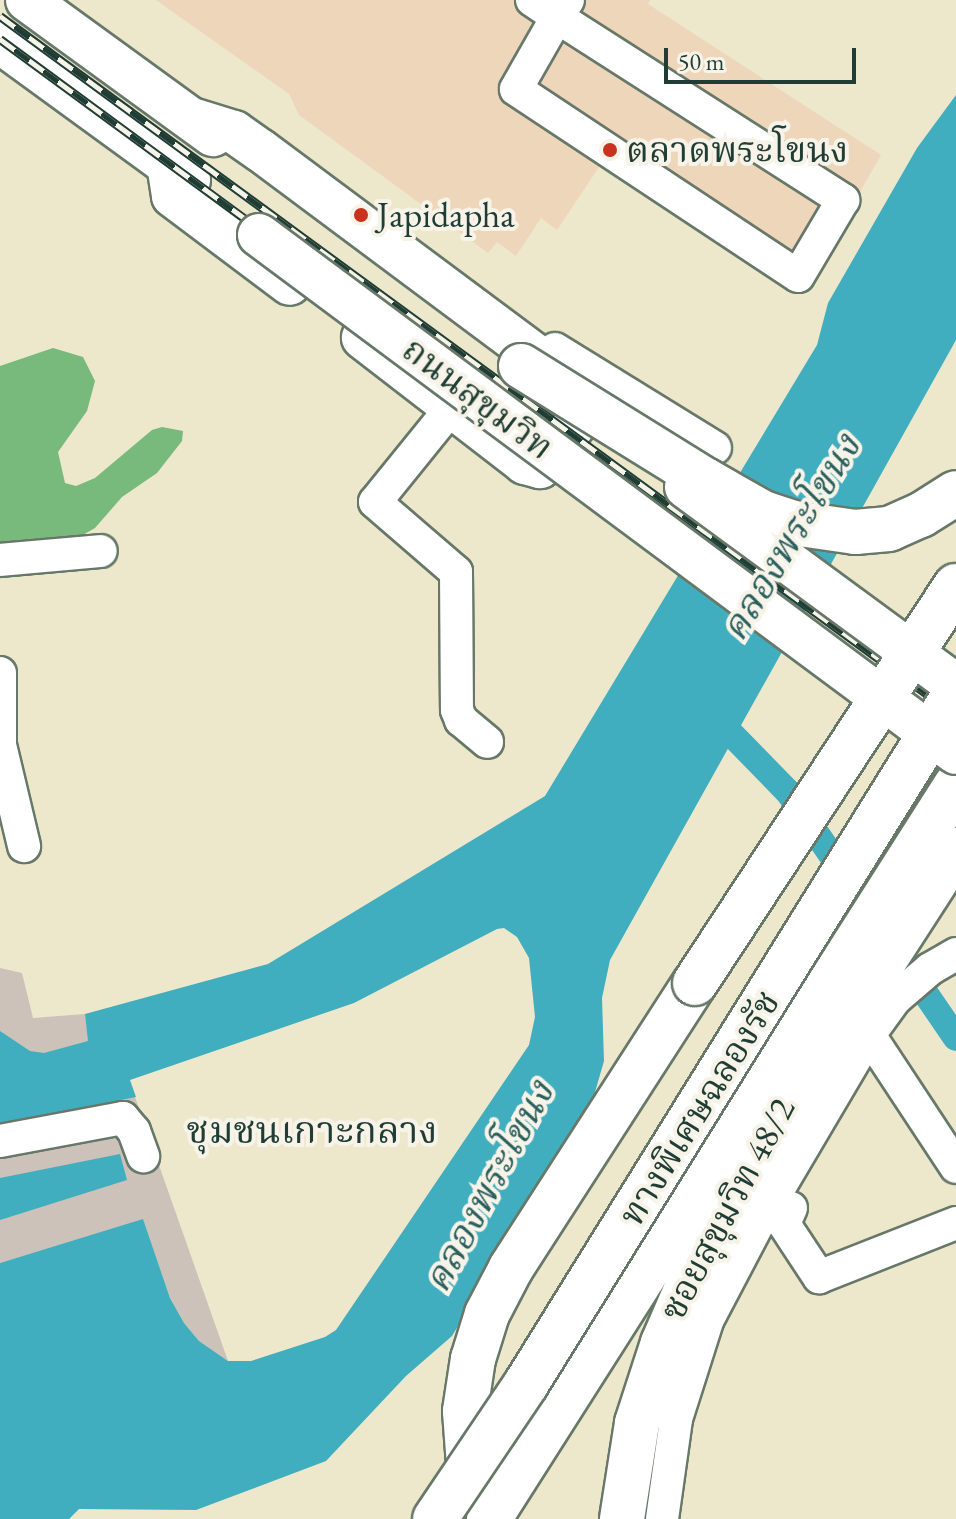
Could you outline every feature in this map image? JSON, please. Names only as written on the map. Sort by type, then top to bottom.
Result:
[{"type":"highway","points":[[521,366],[705,480],[763,513],[793,523],[855,532],[889,529],[921,515],[956,493]]},
{"type":"highway","points":[[476,1519],[469,1480],[465,1411],[473,1359],[487,1314],[511,1268],[956,586]]},
{"type":"highway","name":"ทางพิเศษฉลองรัช","points":[[435,1519],[526,1384],[956,692]]},
{"type":"highway","name":"ทางพิเศษฉลองรัช","points":[[489,1519],[956,785]]},
{"type":"highway","points":[[622,1519],[637,1423],[663,1343],[692,1276],[763,1148],[956,850]]},
{"type":"main road","name":"ถนนสุขุมวิท","points":[[27,0],[956,685]]},
{"type":"main road","name":"ถนนสุขุมวิท","points":[[4,53],[168,164],[956,753]]},
{"type":"main road","points":[[168,164],[173,196],[525,463],[540,467],[590,406],[583,391],[234,132],[192,119]]},
{"type":"street","points":[[552,6],[843,200],[798,276],[516,89],[552,6]]},
{"type":"street","points":[[402,258],[715,448]]},
{"type":"street","points":[[452,407],[375,502],[456,572],[457,710],[461,720],[487,742]]},
{"type":"street","points":[[0,560],[101,551]]},
{"type":"street","points":[[0,673],[0,745],[24,846]]},
{"type":"street","name":"ซอยสุขุมวิท 48/2","points":[[662,1519],[676,1419],[707,1321],[759,1222],[869,1035],[895,999],[943,961]]},
{"type":"street","points":[[869,1035],[956,1167]]},
{"type":"street","points":[[0,1141],[123,1118],[134,1131],[143,1156]]},
{"type":"street","points":[[791,1208],[784,1224],[819,1277],[956,1223]]},
{"type":"shaded area","name":"ตลาดพระโขนง","points":[[156,0],[650,0],[648,4],[881,155],[803,291],[601,164],[557,230],[541,218],[516,256],[497,242],[488,253],[299,115],[289,94]]},
{"type":"shaded area","points":[[0,968],[22,973],[33,1018],[85,1014],[89,1041],[129,1080],[228,1361],[199,1341],[184,1323],[170,1298],[143,1220],[0,1263]]},
{"type":"green space","points":[[53,348],[83,357],[95,381],[87,411],[58,452],[65,483],[76,486],[95,478],[152,430],[162,427],[183,431],[182,441],[157,473],[122,497],[95,528],[76,539],[0,545],[0,366]]},
{"type":"water","name":"คลองพระโขนง","points":[[956,95],[956,340],[610,960],[602,998],[604,1061],[591,1106],[452,1336],[406,1376],[326,1461],[196,1510],[79,1509],[69,1519],[0,1519],[0,1263],[143,1219],[170,1298],[184,1323],[199,1341],[228,1361],[251,1361],[325,1337],[336,1330],[529,1045],[535,1017],[529,958],[517,937],[504,928],[497,929],[354,1003],[130,1080],[136,1097],[0,1124],[0,1031],[30,1051],[44,1053],[88,1041],[85,1014],[268,964],[545,796],[817,345],[828,303],[917,148]]},
{"type":"water","points":[[120,1154],[127,1180],[0,1220],[0,1178]]},
{"type":"waterway","points":[[708,710],[788,792],[880,926]]},
{"type":"waterway","points":[[906,965],[956,1038]]},
{"type":"railway","points":[[0,16],[956,715]]},
{"type":"railway","points":[[0,39],[956,740]]},
{"type":"place","name":"ตลาดพระโขนง","points":[[610,150]]},
{"type":"place","name":"Japidapha","points":[[361,215]]},
{"type":"district","name":"ชุมชนเกาะกลาง","points":[[312,1130]]}]
